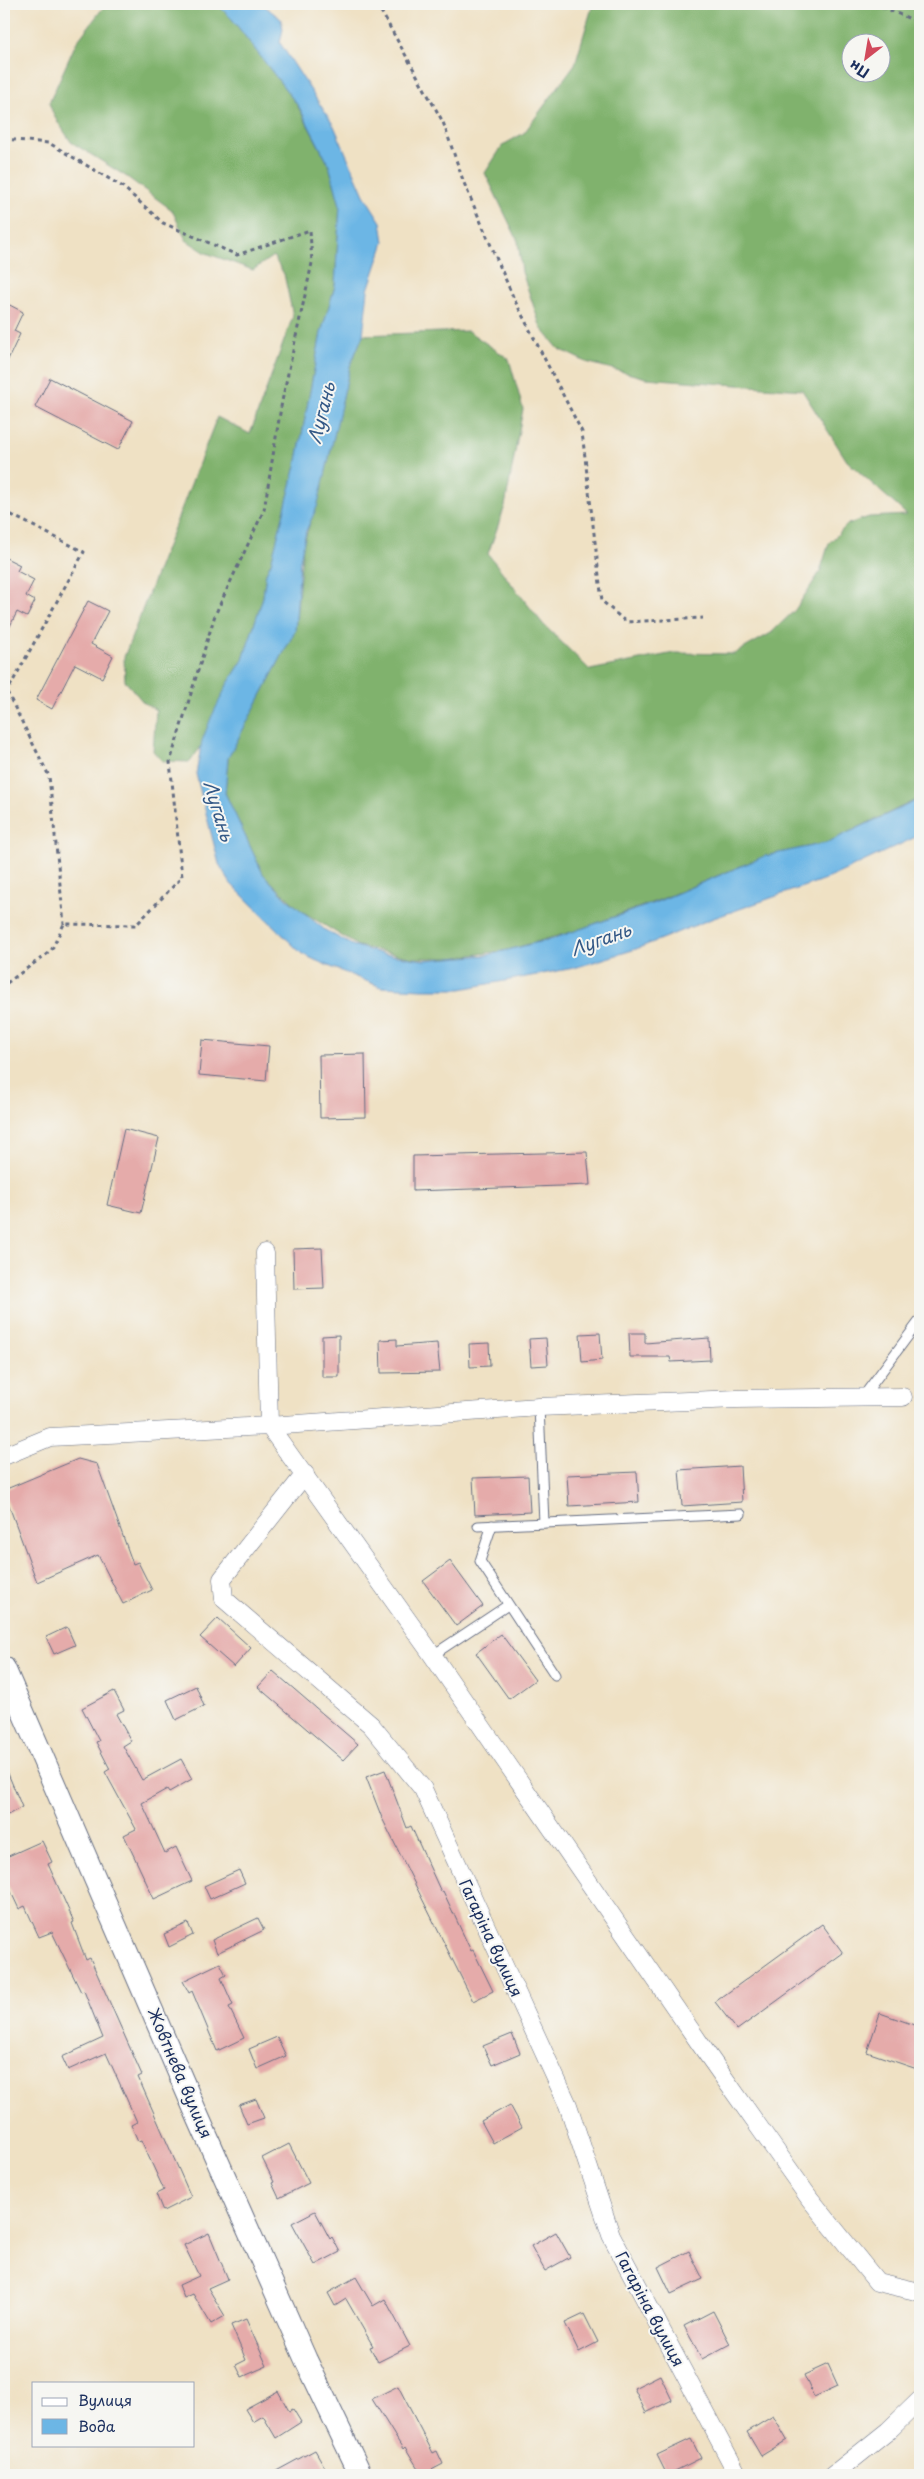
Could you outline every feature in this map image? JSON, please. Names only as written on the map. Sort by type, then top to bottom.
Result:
[{"type":"street","points":[[265,1253],[268,1426],[305,1474],[433,1655],[704,2051],[810,2199],[877,2282],[920,2292]]},
{"type":"street","points":[[4,1456],[50,1437],[268,1426],[539,1407],[737,1399],[903,1397]]},
{"type":"street","name":"Гагаріна вулиця","points":[[305,1474],[222,1578],[224,1599],[371,1725],[423,1789],[568,2105],[611,2235],[738,2475]]},
{"type":"street","name":"Жовтнева вулиця","points":[[6,1680],[302,2351],[361,2475]]},
{"type":"street","points":[[833,2475],[888,2431],[920,2400]]},
{"type":"lane","points":[[862,1398],[920,1320]]},
{"type":"lane","points":[[539,1407],[544,1523]]},
{"type":"lane","points":[[478,1526],[741,1514]]},
{"type":"lane","points":[[492,1525],[480,1561],[555,1675]]},
{"type":"lane","points":[[433,1655],[508,1604]]},
{"type":"path","points":[[377,4],[443,122],[464,182],[514,299],[582,432],[602,601],[626,622],[702,618]]},
{"type":"path","points":[[876,4],[920,23]]},
{"type":"path","points":[[4,139],[49,143],[123,188],[163,223],[237,255],[310,230],[312,263],[282,401],[264,510],[215,615],[170,762],[182,877],[136,925],[64,924]]},
{"type":"path","points":[[4,511],[84,552],[5,691],[49,776],[64,924],[51,951],[4,985]]},
{"type":"green space","points":[[106,4],[217,4],[232,19],[296,103],[329,165],[340,205],[335,286],[321,333],[296,466],[271,563],[266,573],[263,597],[243,660],[227,685],[202,745],[190,762],[162,761],[153,751],[156,710],[144,703],[125,681],[124,657],[217,417],[250,434],[293,316],[284,274],[273,256],[253,270],[206,253],[186,240],[172,210],[127,177],[71,142],[54,116],[49,103],[76,43]]},
{"type":"green space","points":[[593,4],[920,4],[920,798],[826,843],[765,856],[662,899],[575,931],[508,950],[451,958],[413,958],[358,946],[300,910],[263,874],[225,793],[228,758],[295,631],[303,545],[325,475],[350,366],[363,335],[468,331],[509,359],[523,409],[505,506],[488,554],[543,624],[590,670],[674,653],[734,654],[771,633],[795,610],[820,572],[829,543],[848,524],[869,517],[907,515],[847,461],[802,390],[646,378],[586,362],[559,349],[541,328],[522,272],[518,241],[485,173],[503,145],[524,133],[575,64]]},
{"type":"water","name":"Лугань","points":[[217,4],[262,4],[281,19],[283,29],[280,43],[334,126],[364,195],[381,222],[384,242],[368,290],[363,335],[350,366],[317,507],[306,531],[300,560],[295,631],[228,758],[225,793],[263,874],[286,898],[325,930],[352,945],[383,954],[424,960],[488,955],[555,938],[654,903],[765,856],[826,843],[920,799],[920,835],[831,877],[711,919],[636,949],[574,968],[461,989],[381,987],[326,965],[302,954],[231,884],[219,864],[196,774],[202,741],[227,685],[243,660],[263,597],[266,573],[271,563],[296,466],[321,333],[335,286],[340,205],[329,165],[299,107],[232,19]]},
{"type":"building","points":[[4,302],[23,312],[14,331],[20,334],[4,368]]},
{"type":"building","points":[[50,378],[133,421],[118,450],[35,407]]},
{"type":"building","points":[[4,557],[20,565],[17,571],[34,580],[26,596],[35,601],[27,617],[17,612],[4,638]]},
{"type":"building","points":[[88,601],[108,611],[91,644],[113,656],[102,678],[75,664],[52,709],[36,700]]},
{"type":"building","points":[[202,1040],[269,1046],[266,1081],[199,1075]]},
{"type":"building","points":[[365,1054],[366,1117],[320,1118],[319,1055]]},
{"type":"building","points":[[124,1129],[159,1138],[141,1213],[107,1205]]},
{"type":"building","points":[[587,1152],[590,1185],[413,1191],[413,1156]]},
{"type":"building","points":[[322,1248],[324,1288],[294,1289],[293,1249]]},
{"type":"building","points":[[600,1333],[602,1360],[582,1362],[580,1334]]},
{"type":"building","points":[[629,1333],[645,1333],[645,1343],[709,1338],[710,1360],[671,1362],[670,1357],[630,1357]]},
{"type":"building","points":[[339,1335],[339,1377],[322,1377],[322,1336]]},
{"type":"building","points":[[546,1338],[548,1365],[531,1366],[529,1339]]},
{"type":"building","points":[[397,1339],[397,1346],[437,1343],[440,1372],[381,1373],[380,1340]]},
{"type":"building","points":[[489,1343],[490,1366],[470,1367],[469,1344]]},
{"type":"building","points":[[78,1459],[97,1464],[133,1564],[138,1562],[152,1590],[123,1604],[98,1555],[37,1582],[4,1492],[4,1490]]},
{"type":"building","points":[[740,1466],[742,1502],[682,1506],[679,1470]]},
{"type":"building","points":[[637,1472],[639,1502],[569,1506],[567,1475]]},
{"type":"building","points":[[528,1476],[530,1512],[475,1515],[473,1478]]},
{"type":"building","points":[[450,1561],[483,1606],[456,1626],[423,1581]]},
{"type":"building","points":[[218,1618],[251,1648],[234,1667],[200,1637]]},
{"type":"building","points":[[67,1627],[75,1645],[54,1654],[46,1637]]},
{"type":"building","points":[[501,1634],[535,1680],[509,1699],[476,1653]]},
{"type":"building","points":[[273,1671],[358,1744],[343,1760],[258,1687]]},
{"type":"building","points":[[196,1686],[204,1706],[176,1720],[167,1700]]},
{"type":"building","points":[[114,1691],[124,1710],[116,1714],[131,1741],[123,1746],[142,1780],[181,1759],[192,1779],[169,1792],[167,1789],[142,1803],[165,1853],[176,1847],[192,1881],[154,1899],[124,1835],[136,1829],[105,1772],[110,1769],[96,1742],[99,1741],[82,1708]]},
{"type":"building","points":[[4,1764],[22,1807],[4,1817]]},
{"type":"building","points":[[385,1770],[407,1828],[411,1826],[441,1892],[443,1891],[471,1951],[473,1950],[493,1991],[473,2001],[382,1818],[366,1777]]},
{"type":"building","points":[[42,1841],[52,1862],[48,1864],[74,1922],[72,1923],[86,1960],[90,1958],[142,2075],[138,2077],[191,2197],[163,2211],[156,2194],[164,2190],[141,2140],[138,2141],[131,2125],[137,2122],[106,2053],[68,2070],[62,2057],[103,2038],[84,1991],[81,1992],[52,1932],[39,1937],[25,1906],[19,1909],[4,1877],[4,1858]]},
{"type":"building","points":[[239,1870],[245,1883],[210,1899],[204,1886]]},
{"type":"building","points":[[258,1918],[264,1930],[217,1953],[212,1940]]},
{"type":"building","points":[[188,1923],[193,1935],[169,1947],[164,1934]]},
{"type":"building","points":[[822,1924],[843,1953],[737,2030],[715,2002]]},
{"type":"building","points":[[220,1963],[226,1975],[221,1978],[233,2005],[229,2007],[244,2038],[217,2051],[192,1991],[189,1993],[183,1981]]},
{"type":"building","points":[[880,2013],[920,2027],[920,2070],[867,2052]]},
{"type":"building","points":[[512,2034],[520,2053],[492,2065],[483,2046]]},
{"type":"building","points":[[277,2037],[286,2056],[257,2069],[249,2049]]},
{"type":"building","points":[[256,2099],[264,2118],[247,2124],[239,2105]]},
{"type":"building","points":[[510,2105],[522,2127],[493,2143],[481,2121]]},
{"type":"building","points":[[289,2144],[309,2183],[279,2198],[272,2183],[274,2182],[262,2158]]},
{"type":"building","points":[[315,2211],[330,2239],[332,2237],[340,2252],[315,2265],[292,2223]]},
{"type":"building","points":[[556,2232],[570,2257],[545,2271],[531,2246]]},
{"type":"building","points":[[209,2233],[228,2279],[208,2288],[225,2316],[211,2324],[193,2294],[184,2298],[179,2285],[199,2276],[184,2245]]},
{"type":"building","points":[[689,2251],[703,2279],[671,2294],[658,2267]]},
{"type":"building","points":[[356,2277],[373,2306],[385,2299],[410,2346],[378,2362],[370,2347],[373,2346],[346,2299],[335,2306],[328,2293]]},
{"type":"building","points":[[713,2311],[730,2344],[702,2359],[684,2326]]},
{"type":"building","points":[[584,2314],[598,2342],[579,2352],[565,2323]]},
{"type":"building","points":[[246,2319],[267,2366],[242,2377],[236,2365],[246,2360],[231,2325]]},
{"type":"building","points":[[828,2364],[838,2386],[814,2397],[804,2375]]},
{"type":"building","points":[[660,2375],[672,2400],[646,2413],[634,2388]]},
{"type":"building","points":[[398,2386],[433,2453],[437,2451],[443,2464],[422,2475],[405,2447],[403,2449],[372,2399]]},
{"type":"building","points":[[278,2391],[289,2411],[293,2409],[301,2422],[276,2438],[263,2416],[253,2422],[245,2409]]},
{"type":"building","points":[[773,2416],[787,2440],[761,2456],[747,2432]]},
{"type":"building","points":[[691,2439],[701,2458],[667,2475],[657,2455]]},
{"type":"building","points":[[315,2450],[327,2471],[318,2475],[269,2475]]}]
